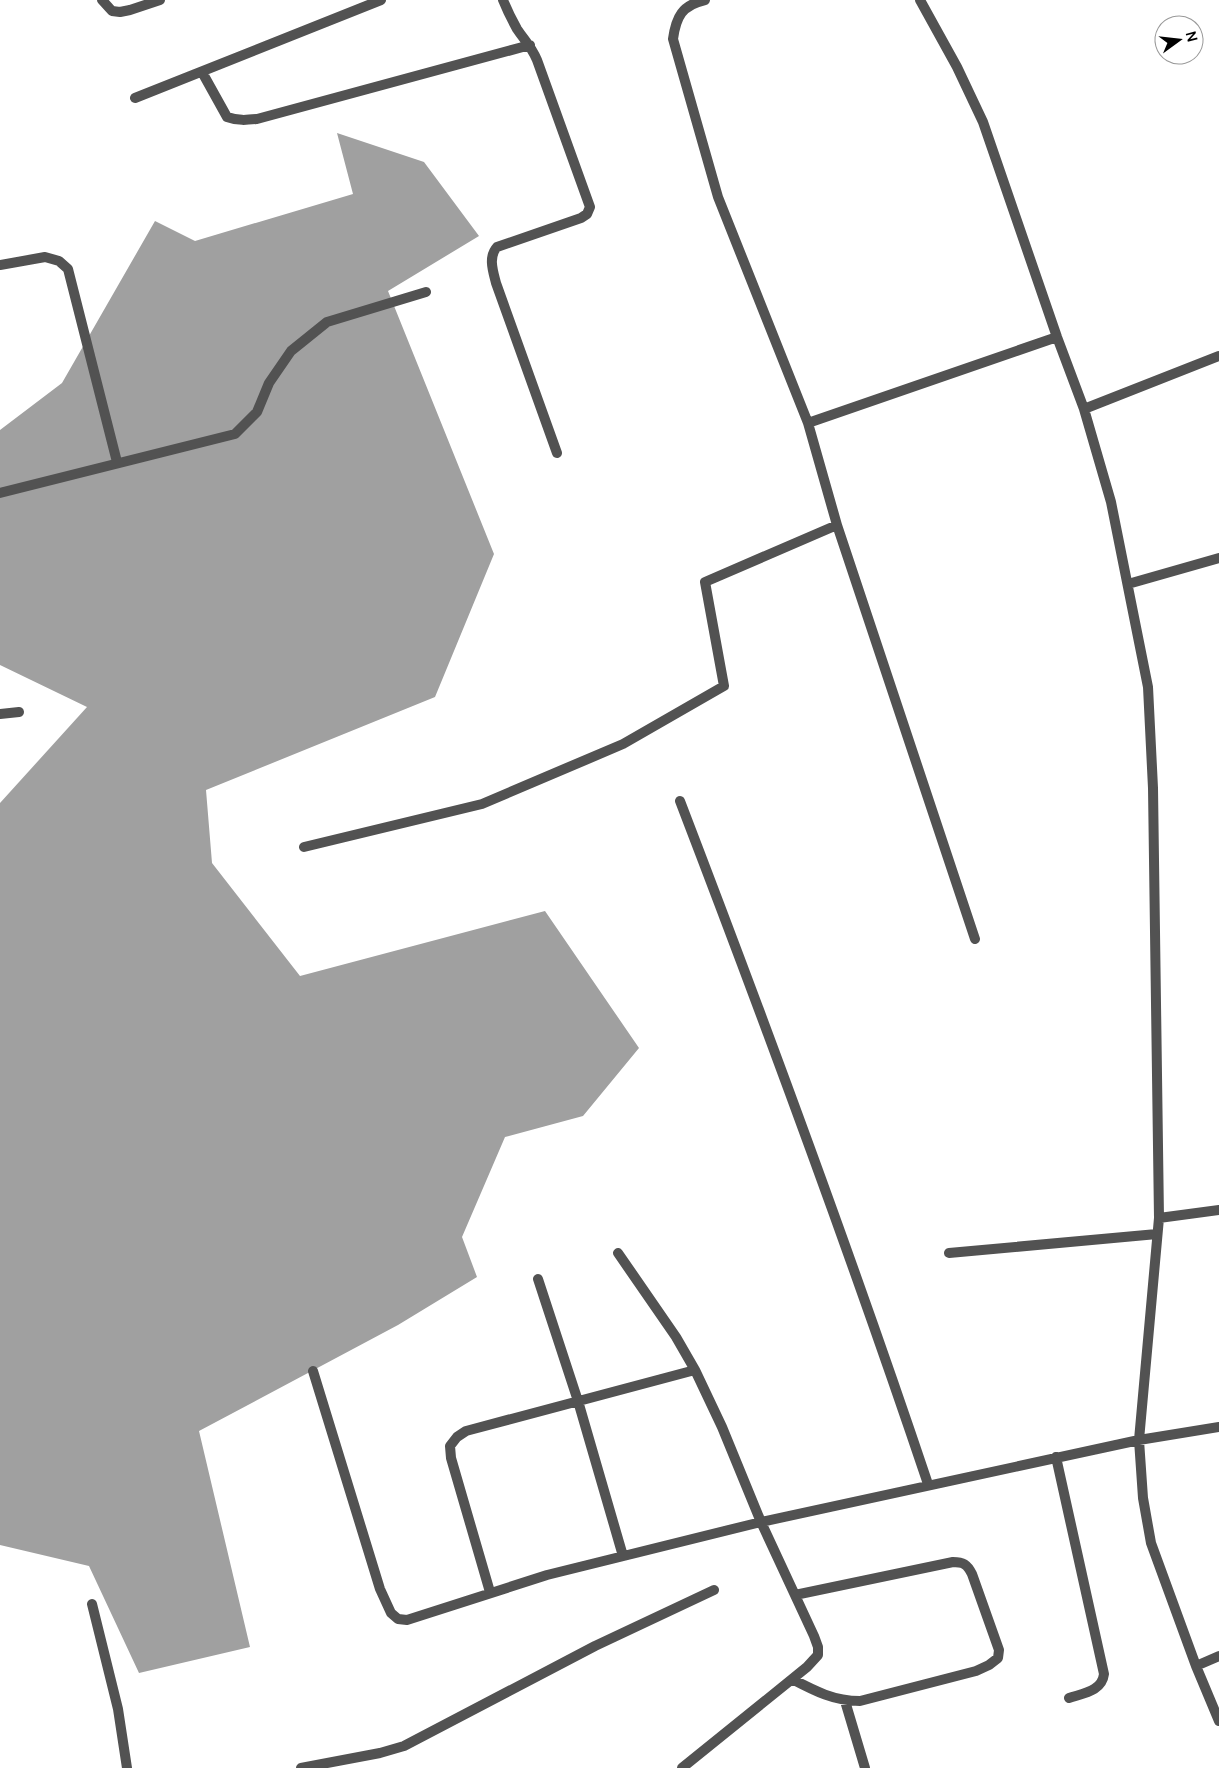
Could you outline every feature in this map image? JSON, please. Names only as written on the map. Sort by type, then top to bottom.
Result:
[{"type":"street","points":[[102,0],[112,11],[120,12],[160,0]]},
{"type":"street","points":[[135,98],[381,0]]},
{"type":"street","points":[[503,0],[518,30],[530,44],[590,207],[587,214],[581,218],[497,247],[492,257],[492,268],[557,452]]},
{"type":"street","points":[[705,0],[694,2],[682,11],[675,24],[673,39],[718,197],[808,423],[837,525],[975,939]]},
{"type":"street","points":[[920,0],[957,67],[983,122],[1056,337],[1084,409],[1111,502],[1148,687],[1153,788],[1159,1218],[1139,1440],[1143,1498],[1151,1543],[1196,1666],[1219,1721]]},
{"type":"street","points":[[202,72],[228,117],[236,120],[257,119],[530,44]]},
{"type":"street","points":[[0,265],[45,257],[59,261],[68,269],[118,462]]},
{"type":"street","points":[[0,493],[235,434],[257,412],[269,383],[291,351],[328,322],[426,292]]},
{"type":"street","points":[[808,423],[1056,337]]},
{"type":"street","points":[[1084,409],[1219,356]]},
{"type":"street","points":[[304,847],[482,804],[623,744],[724,686],[706,582],[837,525]]},
{"type":"street","points":[[1128,584],[1219,558]]},
{"type":"street","points":[[0,714],[19,712]]},
{"type":"street","points":[[680,801],[811,1148],[873,1320],[928,1484]]},
{"type":"street","points":[[1159,1218],[1219,1210]]},
{"type":"street","points":[[949,1253],[1157,1234]]},
{"type":"street","points":[[618,1252],[676,1337],[695,1370],[722,1427],[761,1522],[818,1647],[818,1655],[792,1679],[682,1768]]},
{"type":"street","points":[[538,1279],[578,1401],[623,1556]]},
{"type":"street","points":[[313,1370],[380,1589],[391,1613],[398,1619],[407,1620],[547,1575],[761,1522],[1056,1457],[1139,1440],[1219,1427]]},
{"type":"street","points":[[490,1592],[451,1458],[450,1446],[457,1437],[466,1431],[695,1370]]},
{"type":"street","points":[[1056,1457],[1104,1674],[1103,1681],[1096,1689],[1069,1698]]},
{"type":"street","points":[[792,1679],[817,1692],[845,1701],[860,1701],[976,1671],[998,1658],[999,1650],[972,1574],[968,1565],[961,1562],[953,1562],[795,1594]]},
{"type":"street","points":[[301,1768],[380,1753],[404,1746],[595,1646],[714,1590]]},
{"type":"street","points":[[92,1604],[118,1709],[127,1768]]},
{"type":"street","points":[[1196,1666],[1219,1656]]},
{"type":"street","points":[[845,1701],[865,1768]]},
{"type":"shaded area","points":[[337,133],[424,162],[479,236],[388,291],[494,554],[435,697],[206,790],[212,863],[300,976],[545,911],[639,1048],[583,1116],[505,1137],[462,1237],[477,1277],[398,1325],[199,1431],[250,1647],[139,1673],[89,1566],[0,1545],[0,803],[87,707],[0,665],[0,430],[62,383],[155,221],[195,241],[353,194]]}]
